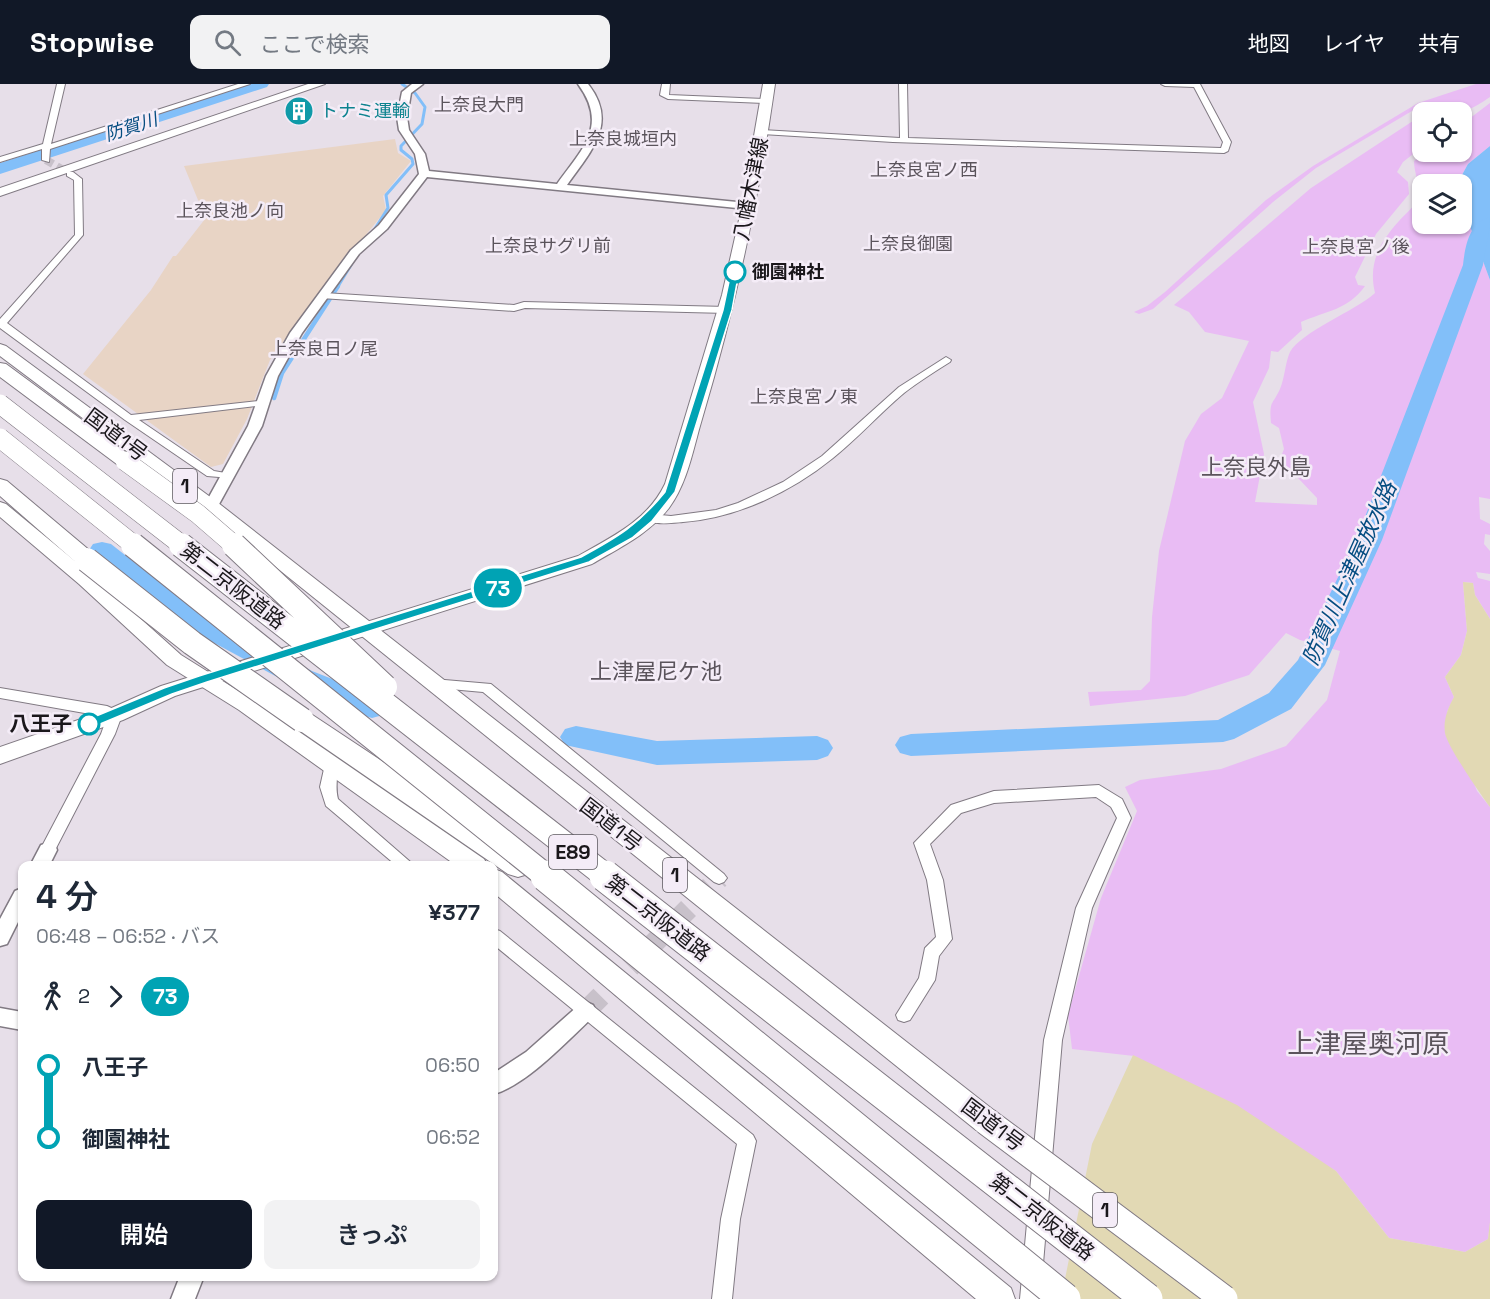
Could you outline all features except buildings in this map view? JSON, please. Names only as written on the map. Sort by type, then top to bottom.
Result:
[{"type":"highway","points":[[0,368],[198,514],[310,614],[362,666],[426,724],[587,853],[652,914]]},
{"type":"highway","name":"第二京阪道路","points":[[0,404],[1147,1299]]},
{"type":"highway","name":"第二京阪道路","points":[[0,438],[514,850],[1065,1299]]},
{"type":"highway","points":[[0,485],[151,614],[219,665],[595,918]]},
{"type":"main road","points":[[0,183],[297,84]]},
{"type":"main road","points":[[0,192],[319,84]]},
{"type":"main road","name":"八幡木津線","points":[[0,756],[115,715],[168,691],[585,560],[628,536],[648,518],[670,492],[728,310],[769,84]]},
{"type":"main road","name":"国道1号","points":[[0,349],[211,506],[364,630],[986,1121],[1224,1299]]},
{"type":"main road","points":[[0,508],[86,580],[174,660],[213,676],[246,705],[469,861]]},
{"type":"main road","points":[[498,882],[1000,1299]]},
{"type":"street","points":[[46,160],[62,84]]},
{"type":"street","points":[[0,160],[246,84]]},
{"type":"street","points":[[211,506],[255,426],[272,376],[296,333],[355,252],[383,227],[424,174],[420,154],[404,130],[402,117],[406,92],[418,84]]},
{"type":"street","points":[[561,186],[593,140],[600,122],[593,96],[584,84]]},
{"type":"street","points":[[666,84],[664,95],[668,98],[767,102]]},
{"type":"street","points":[[903,84],[904,140]]},
{"type":"street","points":[[762,132],[904,140],[1224,151],[1227,142],[1196,84],[1165,84]]},
{"type":"street","points":[[70,174],[78,179],[79,235],[2,327],[211,474],[227,476]]},
{"type":"street","points":[[424,174],[747,206]]},
{"type":"street","points":[[324,296],[514,308],[524,305],[728,310]]},
{"type":"street","points":[[648,518],[668,521],[697,518],[750,503],[774,491],[826,458],[897,394],[946,360]]},
{"type":"street","points":[[129,418],[264,402]]},
{"type":"street","points":[[433,684],[486,687],[719,878]]},
{"type":"street","points":[[0,693],[107,711],[115,715],[108,734],[43,858]]},
{"type":"street","points":[[331,764],[327,787],[331,802],[402,861]]},
{"type":"street","points":[[904,1015],[927,980],[931,953],[944,939],[935,880],[922,843],[928,834],[956,809],[994,797],[1099,791],[1118,803],[1124,818],[1084,908],[1053,1040],[1030,1299]]},
{"type":"street","points":[[0,938],[18,904]]},
{"type":"street","points":[[498,939],[747,1141],[737,1179],[724,1261],[722,1299]]},
{"type":"street","points":[[498,1081],[533,1059],[586,1011]]},
{"type":"street","points":[[0,1017],[18,1020]]},
{"type":"street","points":[[183,1299],[190,1281]]},
{"type":"shaded area","points":[[1476,84],[1490,84],[1490,97],[1472,108],[1472,102],[1421,102]]},
{"type":"shaded area","points":[[1490,103],[1490,146],[1472,161],[1472,117]]},
{"type":"shaded area","points":[[1412,107],[1412,111],[1316,168],[1273,202],[1153,309],[1139,314],[1134,312],[1147,306],[1165,292],[1266,200],[1313,166]]},
{"type":"shaded area","points":[[1412,122],[1412,155],[1403,162],[1397,172],[1408,182],[1409,194],[1376,234],[1355,277],[1358,285],[1365,286],[1344,305],[1301,322],[1302,330],[1278,352],[1271,351],[1269,368],[1253,402],[1264,454],[1255,502],[1317,505],[1317,498],[1280,459],[1284,449],[1279,428],[1271,423],[1271,407],[1282,384],[1290,352],[1296,344],[1375,293],[1373,273],[1377,254],[1386,237],[1412,208],[1412,234],[1472,234],[1472,232],[1490,280],[1490,499],[1479,497],[1480,519],[1490,524],[1490,535],[1485,534],[1484,544],[1490,551],[1490,574],[1476,572],[1478,578],[1490,581],[1490,619],[1475,595],[1473,583],[1463,582],[1467,631],[1461,655],[1445,677],[1454,697],[1447,712],[1477,791],[1490,807],[1490,1222],[1488,1239],[1465,1252],[1389,1238],[1336,1171],[1134,1056],[1072,1049],[1068,1015],[1101,898],[1137,811],[1125,787],[1140,780],[1221,769],[1286,746],[1327,700],[1340,651],[1300,640],[1286,633],[1249,675],[1185,696],[1090,706],[1088,692],[1141,690],[1150,681],[1152,617],[1159,551],[1185,441],[1201,414],[1222,398],[1249,341],[1205,332],[1189,312],[1174,305],[1311,188]]},
{"type":"shaded area","points":[[395,139],[398,153],[411,161],[383,196],[386,210],[365,236],[348,252],[270,360],[247,419],[223,464],[211,467],[83,374],[151,290],[173,256],[176,256],[205,219],[207,209],[198,200],[184,166]]},
{"type":"shaded area","points":[[1414,162],[1470,162],[1462,174],[1415,174]]},
{"type":"sand","points":[[1463,582],[1473,583],[1475,595],[1490,619],[1490,807],[1458,759],[1445,733],[1446,714],[1454,697],[1445,677],[1461,655],[1467,631]]},
{"type":"sand","points":[[1133,1055],[1237,1105],[1336,1171],[1389,1238],[1465,1252],[1488,1239],[1490,1222],[1490,1299],[1061,1299],[1092,1144]]},
{"type":"water","points":[[1490,146],[1490,280],[1472,232],[1472,174],[1462,174],[1472,161]]},
{"type":"waterway","name":"防賀川","points":[[0,169],[261,84]]},
{"type":"waterway","points":[[371,235],[388,208],[386,195],[413,164],[412,159],[401,150],[401,146],[422,124],[425,107],[415,93],[402,84]]},
{"type":"waterway","name":"防賀川上津屋放水路","points":[[911,745],[1223,731],[1280,701],[1310,665],[1369,540],[1473,265],[1475,242],[1490,223]]},
{"type":"waterway","points":[[337,288],[351,265]]},
{"type":"waterway","points":[[274,398],[282,373],[338,286]]},
{"type":"waterway","name":"防賀川上津屋放水路","points":[[102,550],[176,610],[302,678],[372,707]]},
{"type":"waterway","name":"防賀川上津屋放水路","points":[[576,737],[657,753],[817,748]]},
{"type":"tunnel","points":[[46,160],[70,174]]},
{"type":"tunnel","points":[[586,1011],[719,878]]},
{"type":"bus line","name":"73","points":[[89,724],[203,679],[585,560],[628,536],[648,518],[670,492],[728,310],[735,272]]},
{"type":"place","name":"トナミ運輸","points":[[299,111]]},
{"type":"place","name":"御園神社","points":[[735,272]]},
{"type":"place","name":"八王子","points":[[89,724]]},
{"type":"district","name":"上奈良大門","points":[[479,105]]},
{"type":"district","name":"上奈良城垣内","points":[[623,139]]},
{"type":"district","name":"上奈良宮ノ西","points":[[924,170]]},
{"type":"district","name":"上奈良池ノ向","points":[[230,211]]},
{"type":"district","name":"上奈良御園","points":[[908,244]]},
{"type":"district","name":"上奈良サグリ前","points":[[548,246]]},
{"type":"district","name":"上奈良宮ノ後","points":[[1356,247]]},
{"type":"district","name":"上奈良日ノ尾","points":[[324,349]]},
{"type":"district","name":"上奈良宮ノ東","points":[[804,397]]},
{"type":"district","name":"上奈良外島","points":[[1256,467]]},
{"type":"district","name":"上津屋尼ケ池","points":[[656,671]]},
{"type":"district","name":"上津屋奥河原","points":[[1368,1044]]}]
